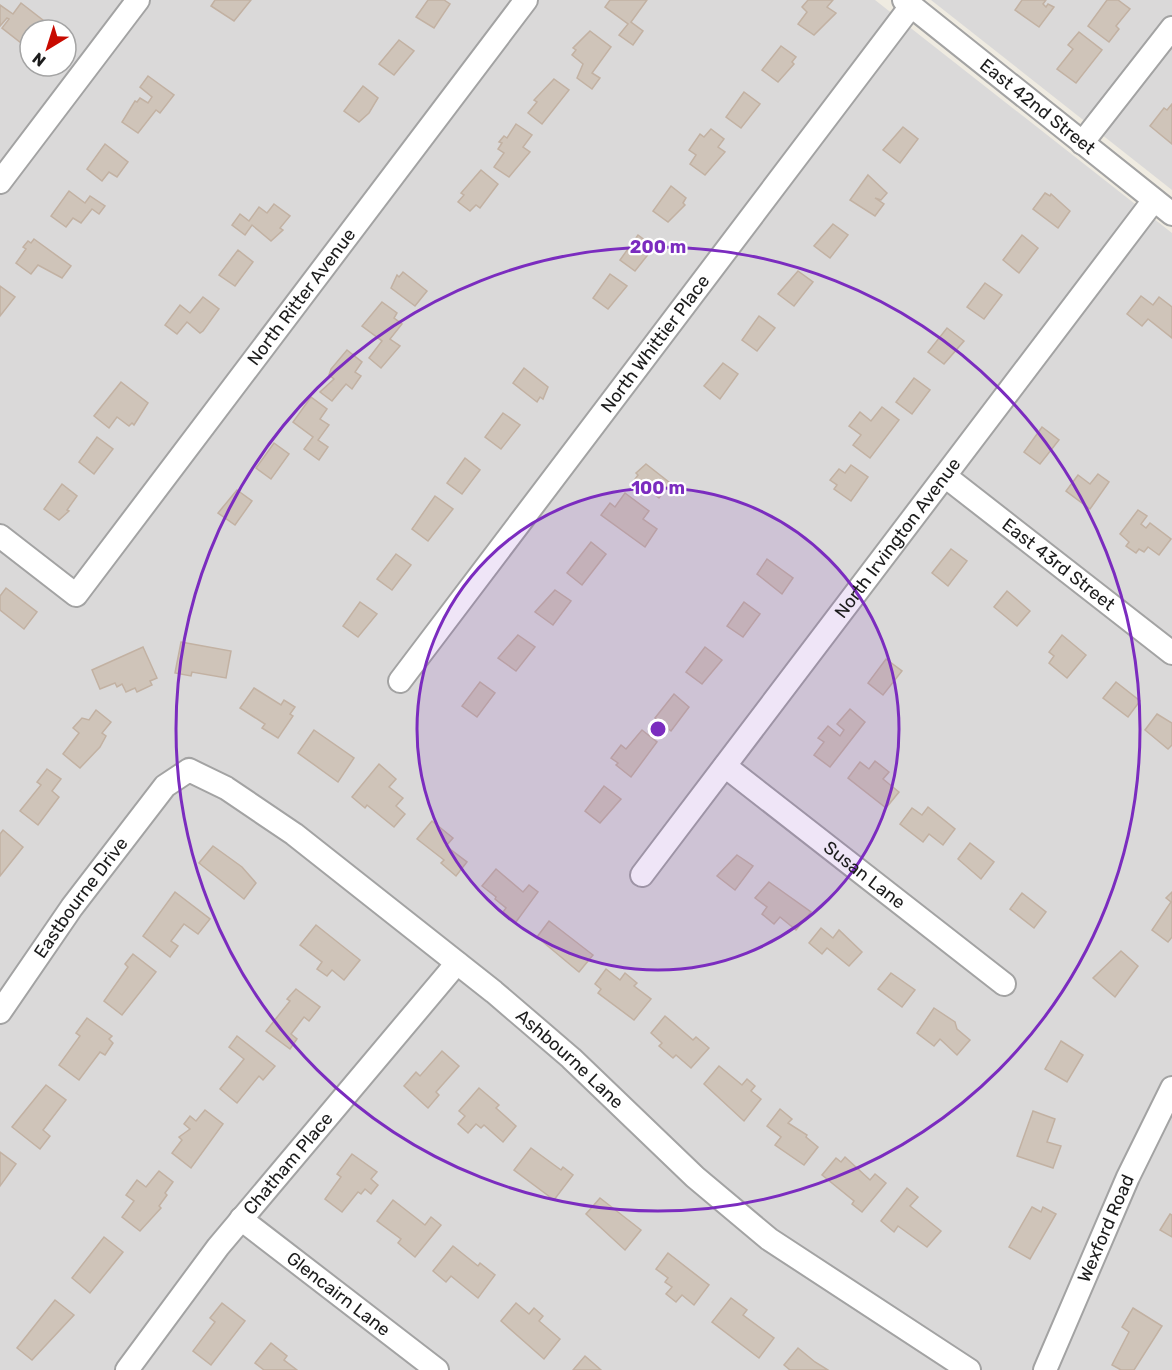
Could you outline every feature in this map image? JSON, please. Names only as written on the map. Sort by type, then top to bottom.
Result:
[{"type":"street","points":[[0,182],[138,0]]},
{"type":"street","name":"North Ritter Avenue","points":[[0,536],[76,595],[526,0]]},
{"type":"street","name":"East 42nd Street","points":[[908,3],[1172,214]]},
{"type":"street","name":"North Whittier Place","points":[[400,681],[908,3]]},
{"type":"street","points":[[1082,143],[1172,28]]},
{"type":"street","name":"North Irvington Avenue","points":[[642,875],[1154,200]]},
{"type":"street","name":"East 43rd Street","points":[[945,476],[1172,653]]},
{"type":"street","name":"Susan Lane","points":[[725,766],[1004,984]]},
{"type":"street","name":"Ashbourne Lane","points":[[165,786],[189,770],[226,788],[294,834],[457,963],[571,1058],[696,1178],[769,1239],[969,1370]]},
{"type":"street","name":"Eastbourne Drive","points":[[0,1012],[72,907],[165,786]]},
{"type":"street","name":"Chatham Place","points":[[127,1370],[241,1219],[457,963]]},
{"type":"street","name":"Wexford Road","points":[[1045,1370],[1128,1177],[1170,1095]]},
{"type":"street","name":"Glencairn Lane","points":[[241,1219],[437,1370]]},
{"type":"shaded area","points":[[0,0],[875,0],[1172,233],[1172,1370],[0,1370]]},
{"type":"shaded area","points":[[931,0],[1172,0],[1172,190]]},
{"type":"building","points":[[215,0],[251,0],[234,21],[211,6]]},
{"type":"building","points":[[428,0],[444,0],[450,4],[434,28],[416,17]]},
{"type":"building","points":[[610,0],[647,0],[631,22],[643,31],[633,45],[619,35],[628,24],[605,7]]},
{"type":"building","points":[[808,0],[833,0],[827,7],[836,13],[814,35],[798,24],[807,12],[802,7]]},
{"type":"building","points":[[1022,0],[1046,0],[1043,4],[1046,7],[1048,4],[1054,7],[1039,27],[1015,10]]},
{"type":"building","points":[[1107,0],[1118,0],[1130,9],[1116,26],[1119,29],[1109,42],[1088,26]]},
{"type":"building","points":[[21,3],[40,18],[18,18],[18,41],[2,28],[9,19],[7,18],[0,26],[0,5],[13,14]]},
{"type":"building","points":[[590,31],[611,47],[592,73],[600,78],[592,89],[577,78],[583,64],[572,55],[576,50],[573,48]]},
{"type":"building","points":[[1079,32],[1102,50],[1076,83],[1057,69],[1073,49],[1068,45]]},
{"type":"building","points":[[399,40],[414,51],[394,75],[379,64]]},
{"type":"building","points":[[781,46],[796,57],[792,62],[794,64],[778,82],[762,70]]},
{"type":"building","points":[[148,76],[174,95],[160,113],[156,110],[138,133],[122,122],[135,101],[137,102],[140,98],[148,103],[152,97],[140,87]]},
{"type":"building","points":[[554,79],[569,90],[542,124],[528,113],[537,102],[534,100]]},
{"type":"building","points":[[363,86],[378,98],[369,113],[359,122],[344,111]]},
{"type":"building","points":[[744,92],[760,104],[741,128],[726,117]]},
{"type":"building","points":[[1172,104],[1172,144],[1150,126],[1164,108],[1167,110]]},
{"type":"building","points":[[516,124],[532,135],[523,147],[530,152],[509,177],[494,167],[504,153],[498,149],[502,143],[499,142],[504,136],[507,138]]},
{"type":"building","points":[[903,127],[918,139],[900,163],[883,150]]},
{"type":"building","points":[[711,129],[724,139],[718,147],[725,152],[705,175],[690,164],[696,155],[689,150],[700,134],[704,137]]},
{"type":"building","points":[[105,144],[128,162],[117,177],[109,172],[102,181],[87,169]]},
{"type":"building","points":[[481,170],[498,184],[480,208],[476,205],[470,211],[458,202],[464,195],[461,193]]},
{"type":"building","points":[[868,175],[887,193],[881,200],[875,198],[884,204],[875,216],[850,200]]},
{"type":"building","points":[[671,186],[686,198],[683,203],[685,205],[668,222],[653,211]]},
{"type":"building","points":[[69,191],[85,203],[90,196],[105,206],[99,214],[92,209],[81,223],[73,218],[66,227],[51,216]]},
{"type":"building","points":[[1045,193],[1050,196],[1051,194],[1070,211],[1058,228],[1033,209]]},
{"type":"building","points":[[274,204],[290,216],[280,228],[283,230],[271,241],[252,225],[245,235],[232,225],[240,214],[249,221],[259,207],[267,213]]},
{"type":"building","points":[[833,224],[848,235],[830,258],[814,246]]},
{"type":"building","points":[[638,235],[654,247],[635,271],[620,260]]},
{"type":"building","points":[[1022,235],[1038,248],[1019,273],[1003,260]]},
{"type":"building","points":[[34,239],[71,266],[62,278],[38,265],[31,274],[16,263],[26,249],[23,247],[28,241],[31,243]]},
{"type":"building","points":[[238,250],[253,262],[235,286],[219,275]]},
{"type":"building","points":[[798,271],[813,282],[794,306],[778,294]]},
{"type":"building","points":[[403,272],[427,291],[415,306],[391,288],[397,275],[399,277]]},
{"type":"building","points":[[610,274],[627,286],[608,309],[593,298]]},
{"type":"building","points":[[985,283],[1002,295],[984,319],[967,307]]},
{"type":"building","points":[[0,286],[15,297],[0,316]]},
{"type":"building","points":[[1141,296],[1153,305],[1159,297],[1172,307],[1172,338],[1148,319],[1142,326],[1127,314]]},
{"type":"building","points":[[203,297],[219,309],[203,331],[200,333],[187,322],[177,334],[165,325],[180,305],[190,313]]},
{"type":"building","points":[[382,302],[397,313],[394,318],[402,324],[390,339],[400,346],[381,368],[369,358],[382,341],[362,326]]},
{"type":"building","points":[[759,316],[775,328],[757,351],[742,340]]},
{"type":"building","points":[[947,328],[964,341],[944,364],[928,352]]},
{"type":"building","points":[[347,350],[362,362],[355,372],[361,376],[352,389],[346,384],[332,401],[320,392],[334,379],[329,375],[331,369]]},
{"type":"building","points":[[723,363],[738,374],[720,399],[704,386]]},
{"type":"building","points":[[524,368],[548,387],[543,399],[540,397],[537,402],[513,383]]},
{"type":"building","points":[[914,378],[930,390],[912,414],[896,402]]},
{"type":"building","points":[[121,382],[148,403],[134,425],[132,423],[129,426],[117,417],[109,428],[94,416]]},
{"type":"building","points":[[311,397],[327,409],[320,419],[329,425],[318,440],[328,447],[319,460],[304,449],[313,437],[293,422]]},
{"type":"building","points":[[882,407],[899,420],[870,458],[853,445],[861,435],[849,426],[860,412],[871,421]]},
{"type":"building","points":[[503,413],[520,425],[501,449],[485,437]]},
{"type":"building","points":[[1042,427],[1059,440],[1040,464],[1024,452]]},
{"type":"building","points":[[97,437],[113,449],[94,474],[79,462]]},
{"type":"building","points":[[274,443],[289,454],[271,479],[256,468]]},
{"type":"building","points":[[465,458],[480,470],[462,494],[447,483]]},
{"type":"building","points":[[646,464],[670,483],[659,498],[635,479],[638,475],[636,473]]},
{"type":"building","points":[[851,465],[868,477],[851,501],[834,489],[837,485],[830,480],[839,469],[845,473]]},
{"type":"building","points":[[1098,474],[1109,482],[1090,509],[1066,491],[1078,475],[1090,484]]},
{"type":"building","points":[[62,484],[77,496],[67,510],[69,511],[59,520],[44,509]]},
{"type":"building","points":[[237,490],[252,501],[235,525],[218,513]]},
{"type":"building","points":[[625,493],[649,511],[643,519],[657,529],[645,547],[601,515],[610,503],[615,507]]},
{"type":"building","points":[[435,496],[453,509],[428,541],[412,529]]},
{"type":"building","points":[[1138,510],[1147,516],[1141,524],[1146,528],[1150,523],[1171,539],[1159,555],[1148,547],[1144,552],[1139,549],[1136,553],[1126,546],[1129,542],[1120,534]]},
{"type":"building","points":[[591,542],[606,554],[582,585],[567,573]]},
{"type":"building","points":[[951,549],[967,561],[948,586],[932,573]]},
{"type":"building","points":[[396,554],[411,565],[392,590],[377,579]]},
{"type":"building","points":[[767,559],[793,578],[782,594],[757,574]]},
{"type":"building","points":[[6,588],[37,612],[24,629],[0,610],[0,596]]},
{"type":"building","points":[[555,590],[571,601],[553,625],[535,612]]},
{"type":"building","points":[[1007,591],[1030,611],[1017,626],[994,607]]},
{"type":"building","points":[[360,602],[377,614],[358,637],[343,626]]},
{"type":"building","points":[[744,602],[760,614],[743,637],[727,626]]},
{"type":"building","points":[[518,635],[535,647],[516,671],[498,658]]},
{"type":"building","points":[[1062,635],[1086,655],[1067,678],[1049,663],[1054,656],[1049,652]]},
{"type":"building","points":[[181,642],[231,651],[226,678],[192,672],[191,676],[175,673]]},
{"type":"building","points":[[143,647],[157,678],[150,681],[152,685],[137,692],[135,688],[126,692],[122,684],[117,687],[115,683],[100,689],[92,670]]},
{"type":"building","points":[[705,647],[722,660],[702,684],[686,672]]},
{"type":"building","points":[[886,659],[902,671],[883,695],[868,683]]},
{"type":"building","points":[[480,682],[495,693],[477,717],[462,706]]},
{"type":"building","points":[[1116,682],[1140,701],[1128,717],[1103,698]]},
{"type":"building","points":[[254,688],[281,705],[284,700],[295,707],[290,714],[293,716],[278,738],[262,728],[265,724],[240,708]]},
{"type":"building","points":[[674,694],[689,707],[671,731],[655,718]]},
{"type":"building","points":[[850,709],[865,722],[830,767],[814,755],[824,742],[818,738],[828,726],[840,736],[844,730],[837,724]]},
{"type":"building","points":[[96,710],[111,722],[102,733],[106,736],[100,747],[80,768],[63,754],[79,733],[73,728],[82,718],[89,720]]},
{"type":"building","points":[[1157,714],[1172,723],[1172,745],[1168,749],[1145,730]]},
{"type":"building","points":[[314,730],[354,758],[338,782],[298,753]]},
{"type":"building","points":[[642,730],[657,742],[631,777],[611,758],[621,745],[626,749]]},
{"type":"building","points":[[875,761],[889,772],[883,779],[899,792],[886,808],[848,778],[860,762],[869,769]]},
{"type":"building","points":[[379,764],[396,779],[389,787],[403,798],[396,806],[405,814],[394,827],[367,805],[365,808],[352,797]]},
{"type":"building","points":[[47,769],[61,779],[52,791],[59,797],[38,825],[20,811],[41,785],[37,782]]},
{"type":"building","points":[[604,786],[621,799],[600,823],[585,811]]},
{"type":"building","points":[[928,807],[955,829],[943,845],[929,834],[923,842],[900,824],[912,808],[922,815]]},
{"type":"building","points":[[432,821],[453,838],[446,846],[467,862],[456,876],[441,863],[444,860],[417,839]]},
{"type":"building","points":[[3,830],[23,847],[0,876],[0,834]]},
{"type":"building","points":[[970,843],[994,862],[981,879],[958,859]]},
{"type":"building","points":[[213,846],[242,867],[256,883],[244,899],[199,863]]},
{"type":"building","points":[[737,855],[753,866],[735,890],[717,876]]},
{"type":"building","points":[[496,869],[523,892],[529,885],[538,892],[516,922],[503,912],[506,908],[495,899],[496,897],[482,886]]},
{"type":"building","points":[[769,882],[811,912],[796,930],[780,917],[774,924],[762,914],[767,907],[755,898]]},
{"type":"building","points":[[175,892],[210,919],[198,934],[184,924],[171,941],[178,946],[170,957],[143,936]]},
{"type":"building","points":[[1172,892],[1172,937],[1168,942],[1152,930],[1171,902],[1166,898]]},
{"type":"building","points":[[1022,893],[1046,912],[1034,928],[1010,909]]},
{"type":"building","points":[[549,921],[593,955],[579,972],[537,937]]},
{"type":"building","points":[[316,925],[360,960],[344,980],[332,970],[327,976],[317,969],[322,962],[300,945]]},
{"type":"building","points":[[821,928],[833,938],[839,930],[862,952],[849,966],[827,948],[822,954],[809,943]]},
{"type":"building","points":[[1121,951],[1138,966],[1115,997],[1093,978]]},
{"type":"building","points":[[133,954],[156,972],[122,1015],[104,1001],[128,967],[125,964]]},
{"type":"building","points":[[606,969],[620,980],[625,973],[637,983],[634,986],[651,999],[634,1020],[598,993],[601,989],[595,984]]},
{"type":"building","points":[[891,973],[915,990],[902,1007],[878,989]]},
{"type":"building","points":[[296,989],[320,1007],[309,1021],[304,1017],[291,1034],[297,1039],[290,1049],[266,1031],[290,1001],[287,999]]},
{"type":"building","points":[[934,1008],[955,1022],[957,1029],[970,1040],[957,1055],[940,1039],[934,1046],[917,1033]]},
{"type":"building","points":[[665,1016],[693,1040],[696,1037],[709,1048],[691,1068],[676,1055],[673,1058],[659,1046],[662,1043],[651,1033]]},
{"type":"building","points":[[87,1018],[112,1036],[109,1039],[113,1043],[105,1055],[100,1052],[79,1080],[59,1065],[80,1036],[76,1033]]},
{"type":"building","points":[[237,1036],[275,1066],[263,1080],[259,1076],[237,1103],[220,1089],[244,1059],[229,1047]]},
{"type":"building","points":[[1061,1041],[1083,1055],[1067,1082],[1045,1069]]},
{"type":"building","points":[[442,1051],[459,1066],[436,1092],[439,1095],[428,1108],[404,1086],[416,1072],[420,1076]]},
{"type":"building","points":[[719,1066],[742,1085],[747,1079],[755,1086],[751,1091],[761,1099],[744,1121],[704,1084]]},
{"type":"building","points":[[46,1085],[66,1100],[43,1130],[50,1136],[40,1149],[12,1127]]},
{"type":"building","points":[[479,1088],[499,1105],[496,1108],[516,1126],[503,1142],[484,1125],[481,1128],[476,1124],[468,1133],[458,1124],[465,1116],[459,1111]]},
{"type":"building","points":[[780,1109],[792,1119],[788,1123],[807,1135],[806,1137],[818,1147],[804,1165],[775,1145],[781,1137],[767,1126]]},
{"type":"building","points":[[205,1110],[223,1124],[191,1168],[172,1153],[182,1140],[179,1137],[190,1129],[184,1124],[190,1116],[196,1121]]},
{"type":"building","points":[[1033,1111],[1055,1119],[1047,1142],[1061,1146],[1053,1168],[1017,1156]]},
{"type":"building","points":[[531,1148],[561,1170],[563,1167],[573,1175],[554,1200],[514,1170]]},
{"type":"building","points":[[0,1152],[16,1164],[0,1186]]},
{"type":"building","points":[[352,1154],[377,1172],[371,1179],[378,1185],[371,1194],[365,1189],[361,1194],[358,1192],[342,1212],[325,1199],[341,1177],[337,1174]]},
{"type":"building","points":[[845,1157],[870,1180],[875,1174],[886,1183],[862,1212],[852,1204],[854,1201],[822,1175],[836,1158],[841,1162]]},
{"type":"building","points":[[159,1171],[173,1182],[159,1206],[161,1208],[140,1231],[122,1217],[134,1201],[126,1195],[137,1180],[146,1187]]},
{"type":"building","points":[[907,1188],[918,1197],[910,1206],[941,1231],[927,1247],[898,1226],[894,1232],[881,1221]]},
{"type":"building","points":[[600,1198],[641,1230],[625,1250],[586,1214]]},
{"type":"building","points":[[393,1200],[425,1225],[431,1217],[441,1225],[415,1257],[398,1243],[401,1239],[377,1221]]},
{"type":"building","points":[[1032,1207],[1041,1212],[1043,1207],[1056,1214],[1030,1259],[1009,1247]]},
{"type":"building","points":[[1170,1214],[1172,1215],[1172,1237],[1160,1230]]},
{"type":"building","points":[[104,1237],[123,1252],[90,1293],[72,1278]]},
{"type":"building","points":[[453,1246],[478,1266],[480,1263],[495,1275],[478,1298],[451,1276],[446,1282],[433,1271]]},
{"type":"building","points":[[668,1253],[709,1285],[694,1305],[682,1295],[676,1302],[666,1294],[672,1287],[665,1282],[668,1278],[656,1269]]},
{"type":"building","points":[[731,1298],[747,1310],[743,1315],[774,1338],[759,1358],[712,1322]]},
{"type":"building","points":[[55,1300],[74,1315],[32,1360],[17,1348]]},
{"type":"building","points":[[222,1303],[245,1321],[211,1365],[193,1351],[215,1322],[210,1318]]},
{"type":"building","points":[[516,1303],[529,1314],[534,1308],[543,1316],[539,1321],[560,1339],[544,1359],[501,1321]]},
{"type":"building","points":[[1133,1308],[1162,1326],[1134,1370],[1121,1370],[1112,1365],[1129,1332],[1122,1327]]},
{"type":"building","points":[[271,1343],[287,1356],[284,1360],[297,1370],[264,1370],[255,1363]]},
{"type":"building","points":[[798,1348],[828,1370],[790,1370],[784,1365]]},
{"type":"building","points":[[585,1356],[601,1370],[573,1370]]}]
